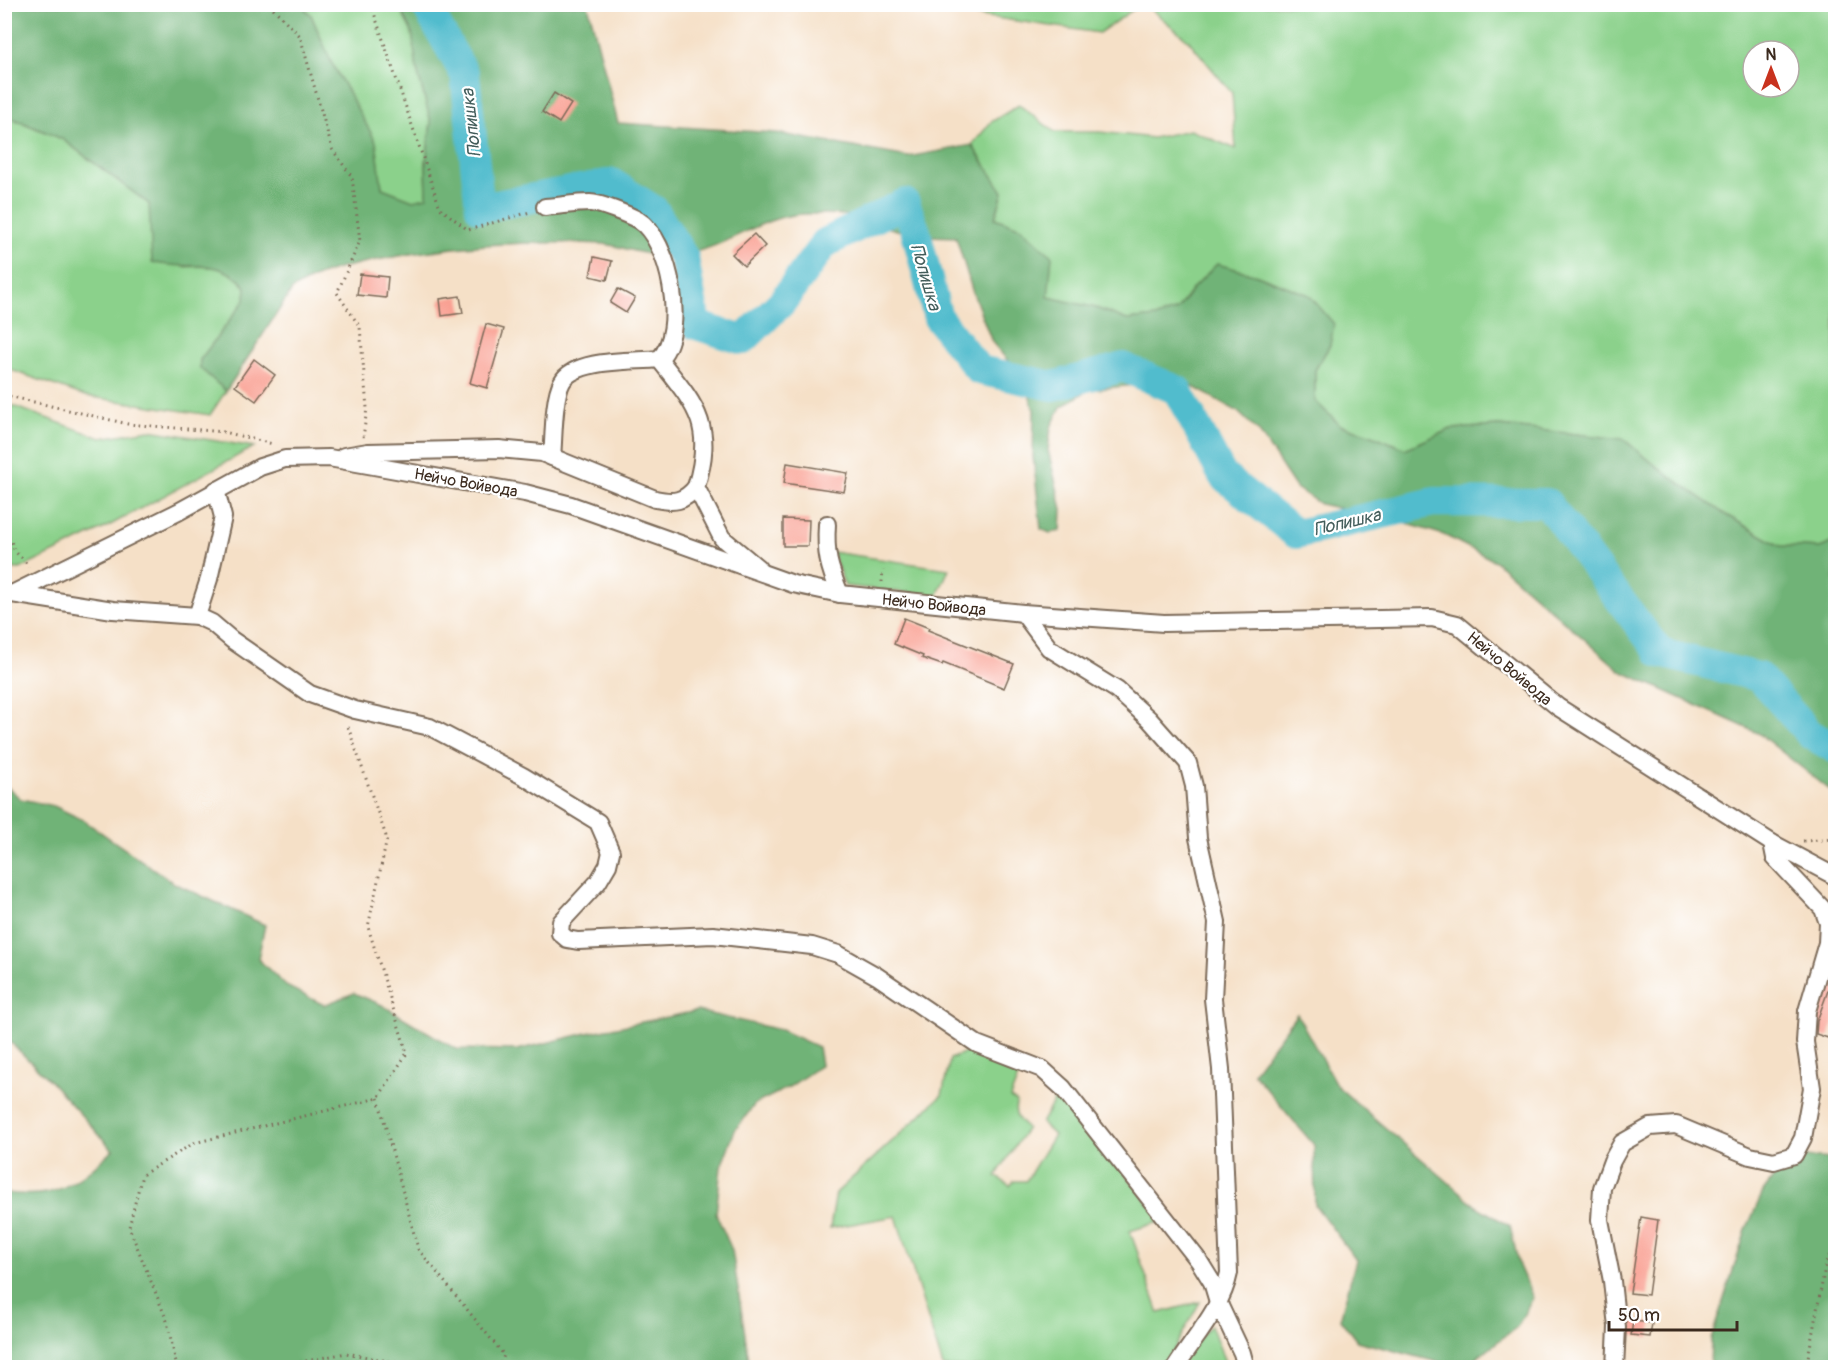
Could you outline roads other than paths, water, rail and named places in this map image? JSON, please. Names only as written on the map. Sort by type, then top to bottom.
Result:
[{"type":"street","points":[[544,207],[593,203],[639,221],[651,233],[663,259],[672,285],[673,303],[671,336],[665,353],[659,358],[581,367],[571,371],[562,382],[557,398],[552,457]]},
{"type":"street","points":[[329,458],[361,453],[499,449],[542,453],[655,499],[678,501],[688,497],[696,487],[703,465],[705,449],[703,432],[697,412],[659,358]]},
{"type":"street","name":"Нейчо Войвода","points":[[8,594],[35,583],[178,512],[260,467],[285,459],[329,458],[525,493],[571,505],[793,584],[840,594],[1023,613],[1164,623],[1432,618],[1457,624],[1558,707],[1772,843],[1836,877]]},
{"type":"street","points":[[696,487],[722,538],[765,574]]},
{"type":"street","points":[[197,616],[214,559],[223,517],[216,490]]},
{"type":"street","points":[[827,524],[826,551],[840,594]]},
{"type":"street","points":[[8,594],[113,610],[197,616],[212,623],[232,640],[310,694],[341,705],[430,727],[523,777],[598,822],[611,852],[608,865],[598,882],[561,922],[560,933],[567,939],[578,941],[713,935],[812,946],[838,954],[877,976],[977,1044],[1042,1069],[1062,1088],[1199,1261],[1212,1282],[1246,1368]]},
{"type":"street","points":[[1023,613],[1049,648],[1118,690],[1149,719],[1188,763],[1194,786],[1198,838],[1217,922],[1213,999],[1221,1069],[1229,1273],[1225,1289],[1218,1302],[1175,1368]]},
{"type":"street","points":[[1615,1368],[1617,1327],[1612,1281],[1600,1220],[1602,1188],[1612,1161],[1622,1143],[1650,1127],[1676,1125],[1750,1156],[1774,1161],[1794,1155],[1803,1138],[1812,1088],[1805,1042],[1807,1011],[1827,944],[1828,923],[1823,909],[1775,858],[1772,843]]},
{"type":"waterway","name":"Попишка","points":[[425,4],[465,75],[480,208],[612,183],[654,210],[684,258],[696,325],[743,340],[782,302],[825,243],[905,203],[916,232],[938,318],[979,370],[1053,386],[1123,367],[1177,390],[1223,476],[1296,534],[1434,502],[1547,503],[1660,653],[1759,677],[1810,734],[1836,749]]}]
